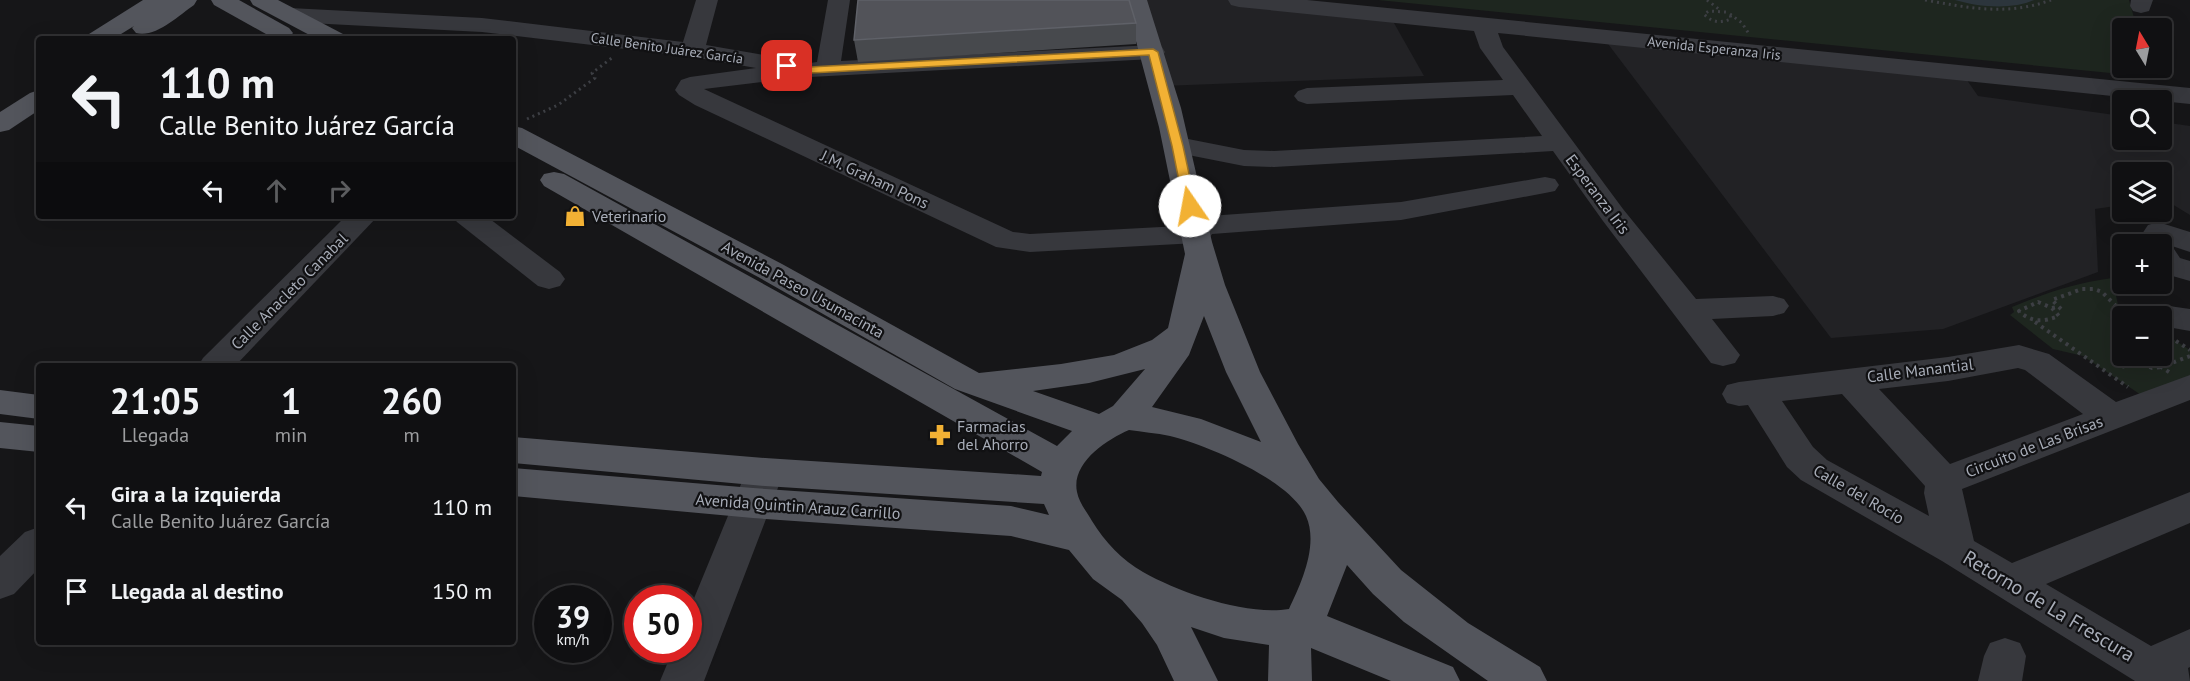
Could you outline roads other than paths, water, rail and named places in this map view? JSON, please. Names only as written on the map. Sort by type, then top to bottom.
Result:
[{"type":"main road","points":[[103,36],[159,0]]},
{"type":"main road","points":[[132,36],[186,0]]},
{"type":"main road","points":[[222,0],[287,36]]},
{"type":"main road","points":[[261,0],[329,36]]},
{"type":"main road","points":[[1136,0],[1153,52],[1178,146],[1197,238],[1215,304],[1277,441],[1315,499],[1386,581],[1472,650],[1525,681]]},
{"type":"main road","points":[[0,101],[36,78]]},
{"type":"main road","points":[[0,124],[36,100]]},
{"type":"main road","name":"Avenida Paseo Usumacinta","points":[[517,128],[960,377],[1112,422],[1167,423],[1203,433],[1252,453],[1315,499]]},
{"type":"main road","name":"Avenida Paseo Usumacinta","points":[[516,159],[1060,479]]},
{"type":"main road","points":[[1196,681],[1180,646],[1151,603],[1107,568],[1082,538],[1060,479],[1077,447],[1112,422],[1172,355],[1188,317],[1197,238]]},
{"type":"main road","points":[[960,377],[986,382],[1064,377],[1160,351],[1182,332]]},
{"type":"main road","points":[[0,402],[36,407]]},
{"type":"main road","points":[[0,435],[36,439]]},
{"type":"main road","name":"Avenida Quintin Arauz Carrillo","points":[[516,450],[759,487],[1011,521],[1082,538]]},
{"type":"main road","name":"Avenida Quintin Arauz Carrillo","points":[[516,482],[759,487],[1060,479]]},
{"type":"main road","points":[[1290,681],[1296,627],[1327,567],[1329,545],[1315,499]]},
{"type":"main road","points":[[1134,588],[1213,617],[1249,625],[1296,627],[1438,681]]},
{"type":"street","points":[[373,19],[396,0]]},
{"type":"street","points":[[693,50],[707,0]]},
{"type":"street","points":[[819,70],[839,0]]},
{"type":"street","name":"Avenida Esperanza Iris","points":[[1239,0],[1485,26],[1759,43],[2190,81]]},
{"type":"street","name":"Avenida Esperanza Iris","points":[[1378,0],[1704,26],[1759,43],[2190,96]]},
{"type":"street","name":"Calle Benito Juárez García","points":[[290,15],[482,25],[693,50],[819,70],[1153,52]]},
{"type":"street","name":"Esperanza Iris","points":[[1485,26],[1488,41],[1560,143],[1723,356]]},
{"type":"street","name":"J.M. Graham Pons","points":[[819,70],[699,82],[690,85],[688,90],[704,100],[1007,241],[1029,243],[1197,238]]},
{"type":"street","points":[[1307,96],[1520,87]]},
{"type":"street","points":[[1178,146],[1245,158],[1274,159],[1560,143]]},
{"type":"street","points":[[1197,238],[1401,211],[1545,185]]},
{"type":"street","name":"Calle Anacleto Canabal","points":[[218,363],[360,219]]},
{"type":"street","points":[[472,219],[549,279]]},
{"type":"street","points":[[2172,236],[2190,243]]},
{"type":"street","points":[[2172,267],[2190,272]]},
{"type":"street","points":[[1687,310],[1773,306]]},
{"type":"street","name":"Calle Manantial","points":[[1850,379],[1948,369],[2021,356],[2159,394]]},
{"type":"street","name":"Calle del Rocío","points":[[1850,379],[1747,393],[1809,466],[1956,550]]},
{"type":"street","name":"Calle Manantial","points":[[1850,379],[1944,483]]},
{"type":"street","name":"Circuito de Las Brisas","points":[[1956,550],[1943,493],[1944,483],[1981,465],[2159,394]]},
{"type":"street","points":[[682,681],[759,487]]},
{"type":"street","points":[[2009,582],[2190,507]]},
{"type":"street","points":[[0,582],[36,546]]},
{"type":"street","name":"Retorno de La Frescura","points":[[1956,550],[2161,674]]},
{"type":"street","points":[[2161,674],[2190,647]]},
{"type":"place","name":"Veterinario","points":[[575,216]]},
{"type":"place","name":"Farmacias del Ahorro","points":[[940,435]]}]
